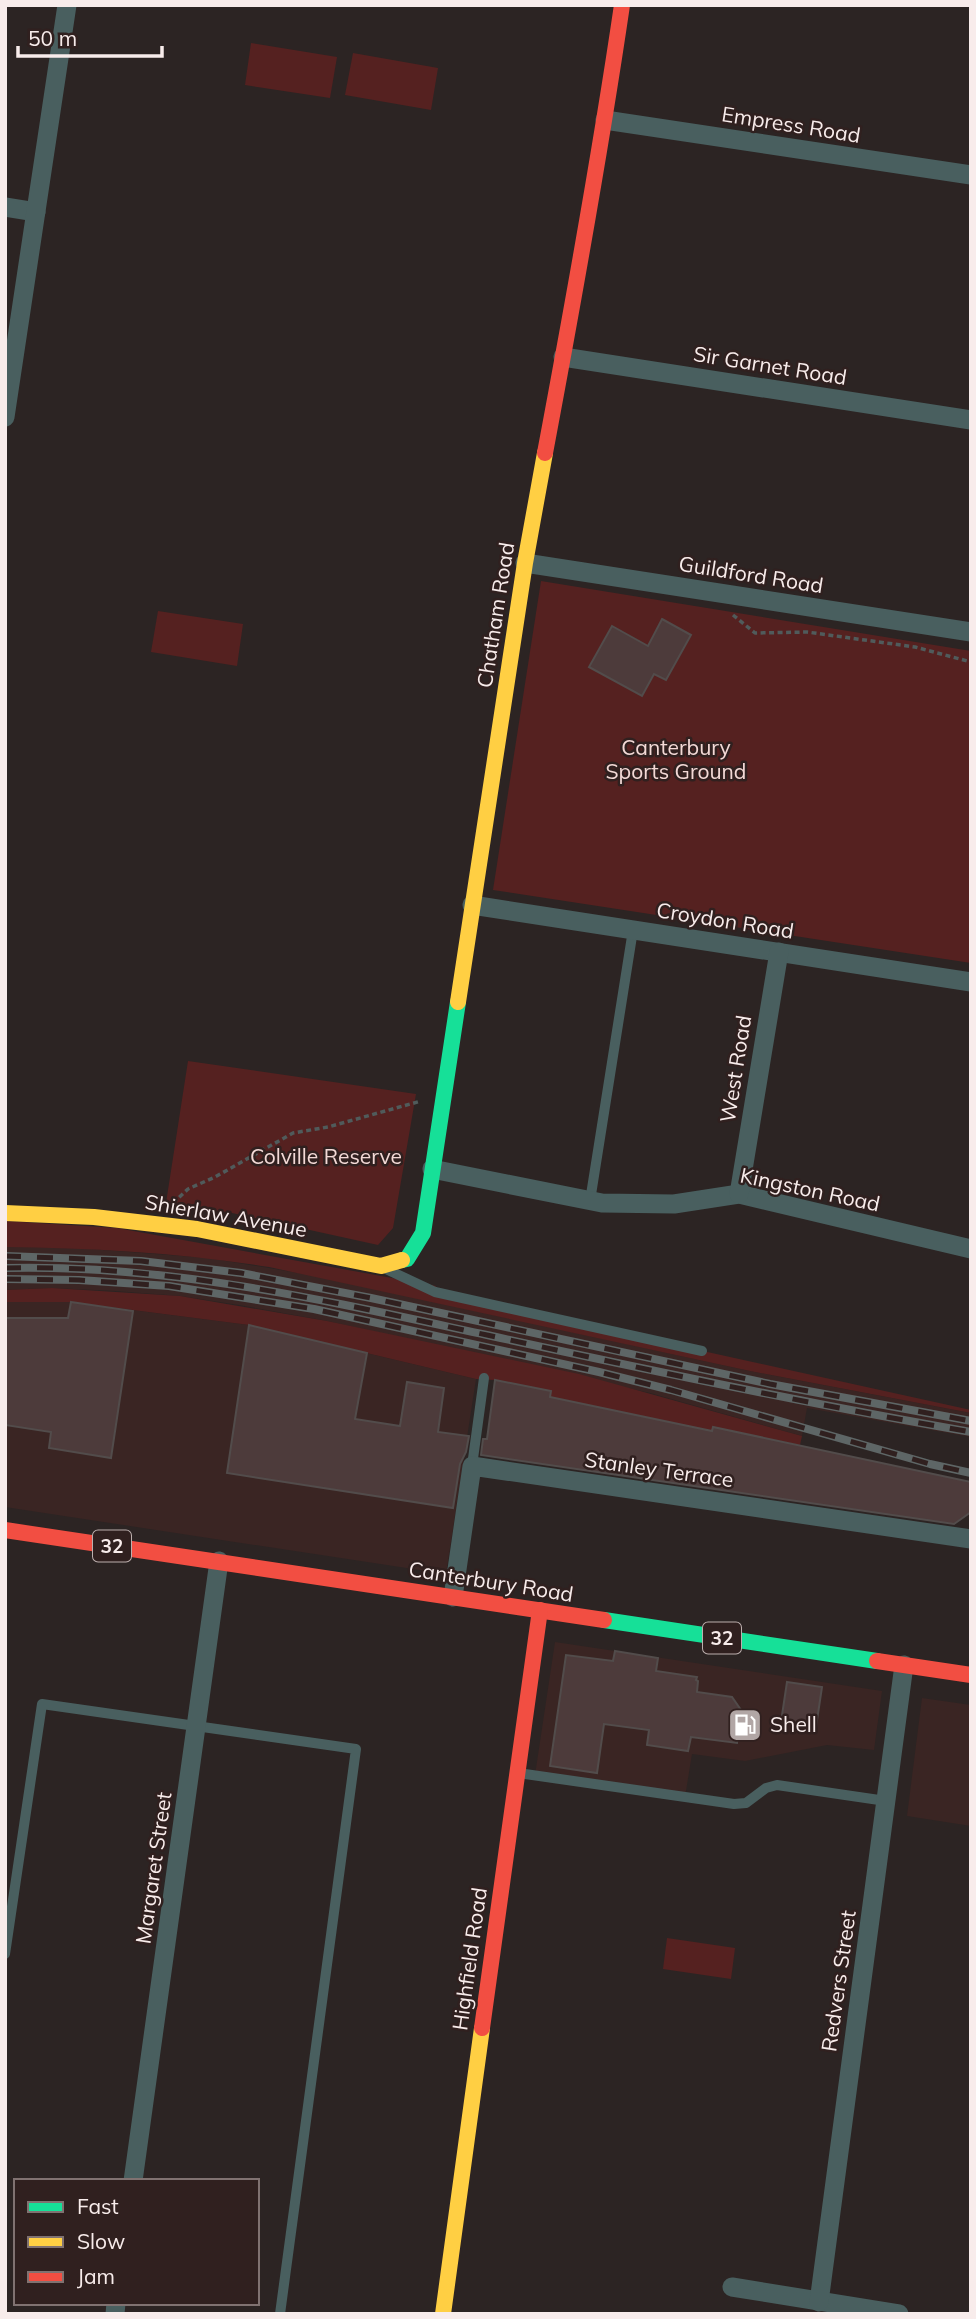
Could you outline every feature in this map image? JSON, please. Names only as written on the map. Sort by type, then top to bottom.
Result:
[{"type":"street","points":[[5,417],[67,5]]},
{"type":"street","name":"Chatham Road","points":[[381,1266],[407,1259],[423,1233],[525,563],[605,120],[622,5]]},
{"type":"street","name":"Empress Road","points":[[605,120],[971,175]]},
{"type":"street","points":[[5,207],[36,212]]},
{"type":"street","name":"Sir Garnet Road","points":[[563,357],[971,420]]},
{"type":"street","name":"Guildford Road","points":[[525,563],[971,632]]},
{"type":"street","name":"Croydon Road","points":[[472,905],[971,982]]},
{"type":"street","name":"West Road","points":[[739,1194],[779,952]]},
{"type":"street","name":"Kingston Road","points":[[432,1169],[602,1203],[674,1204],[739,1194],[971,1249]]},
{"type":"street","name":"Shierlaw Avenue","points":[[5,1213],[94,1217],[197,1229],[381,1266]]},
{"type":"street","points":[[453,1597],[472,1466]]},
{"type":"street","name":"Stanley Terrace","points":[[472,1466],[971,1539]]},
{"type":"street","name":"Canterbury Road","points":[[5,1530],[971,1675]]},
{"type":"street","name":"Margaret Street","points":[[133,2179],[219,1561]]},
{"type":"street","name":"Highfield Road","points":[[443,2314],[540,1610]]},
{"type":"street","name":"Redvers Street","points":[[819,2302],[904,1665]]},
{"type":"street","points":[[732,2287],[899,2314]]},
{"type":"lane","points":[[590,1201],[633,930]]},
{"type":"lane","points":[[381,1266],[435,1292],[702,1351]]},
{"type":"lane","points":[[472,1466],[484,1378]]},
{"type":"lane","points":[[5,1954],[42,1704],[356,1749],[280,2314]]},
{"type":"lane","points":[[517,1773],[734,1804],[746,1803],[766,1788],[777,1785],[886,1801]]},
{"type":"path","points":[[701,590],[755,632],[807,632],[915,647],[971,662]]},
{"type":"path","points":[[151,1223],[188,1189],[215,1177],[293,1133],[328,1127],[443,1094]]},
{"type":"shaded area","points":[[5,1247],[64,1247],[208,1258],[311,1275],[750,1371],[971,1413],[971,1437],[807,1408],[802,1436],[650,1393],[327,1321],[180,1296],[52,1288],[5,1290]]},
{"type":"shaded area","points":[[5,1302],[71,1302],[249,1325],[476,1379],[446,1574],[5,1507]]},
{"type":"shaded area","points":[[555,1642],[882,1691],[874,1750],[827,1745],[745,1761],[692,1754],[685,1797],[535,1775]]},
{"type":"shaded area","points":[[922,1698],[971,1705],[971,1826],[907,1816]]},
{"type":"green space","points":[[251,43],[337,57],[330,98],[245,85]]},
{"type":"green space","points":[[353,53],[438,68],[431,110],[345,95]]},
{"type":"green space","name":"Canterbury Sports Ground","points":[[541,581],[971,651],[971,963],[493,890]]},
{"type":"green space","points":[[158,611],[243,624],[237,666],[151,652]]},
{"type":"green space","name":"Colville Reserve","points":[[188,1061],[416,1094],[393,1228],[378,1245],[232,1213],[166,1203]]},
{"type":"green space","points":[[5,1221],[117,1228],[436,1286],[435,1292],[971,1410],[971,1413],[750,1371],[269,1267],[137,1252],[5,1247]]},
{"type":"green space","points":[[52,1288],[180,1296],[327,1321],[579,1374],[802,1436],[800,1445],[713,1427],[712,1431],[550,1397],[551,1391],[476,1379],[249,1325],[71,1302],[5,1302],[5,1290]]},
{"type":"green space","points":[[667,1938],[735,1948],[731,1979],[663,1969]]},
{"type":"building","points":[[662,619],[691,635],[666,680],[654,674],[642,696],[589,667],[612,626],[648,646]]},
{"type":"building","points":[[71,1302],[133,1311],[111,1458],[49,1448],[51,1432],[5,1425],[5,1318],[68,1318]]},
{"type":"building","points":[[249,1325],[367,1353],[355,1419],[400,1426],[407,1382],[444,1388],[438,1432],[469,1436],[460,1464],[453,1508],[227,1473]]},
{"type":"building","points":[[495,1380],[551,1391],[550,1397],[712,1431],[713,1427],[971,1482],[971,1512],[954,1524],[481,1455],[483,1439],[487,1439]]},
{"type":"building","points":[[615,1651],[658,1658],[656,1671],[697,1677],[697,1692],[732,1697],[741,1710],[737,1743],[691,1737],[688,1751],[647,1745],[649,1730],[604,1724],[597,1773],[550,1766],[566,1655],[613,1661]]},
{"type":"building","points":[[787,1682],[822,1687],[816,1727],[781,1722]]},
{"type":"railway","points":[[5,1256],[141,1261],[241,1273],[371,1298],[770,1384],[971,1421]]},
{"type":"railway","points":[[5,1268],[128,1272],[248,1287],[729,1386],[971,1432]]},
{"type":"railway","points":[[5,1279],[79,1280],[169,1286],[314,1309],[599,1372],[971,1473]]},
{"type":"traffic: fast","points":[[402,1260],[407,1259],[423,1233],[458,1002]]},
{"type":"traffic: fast","points":[[604,1620],[877,1661]]},
{"type":"traffic: slow","points":[[458,1002],[525,563],[545,453]]},
{"type":"traffic: slow","points":[[5,1213],[94,1217],[197,1229],[381,1266],[402,1260]]},
{"type":"traffic: slow","points":[[443,2314],[482,2028]]},
{"type":"traffic: jam","points":[[545,453],[586,229],[622,5]]},
{"type":"traffic: jam","points":[[5,1530],[604,1620]]},
{"type":"traffic: jam","points":[[482,2028],[540,1610]]},
{"type":"traffic: jam","points":[[877,1661],[971,1675]]},
{"type":"place","name":"Shell","points":[[745,1725]]}]
